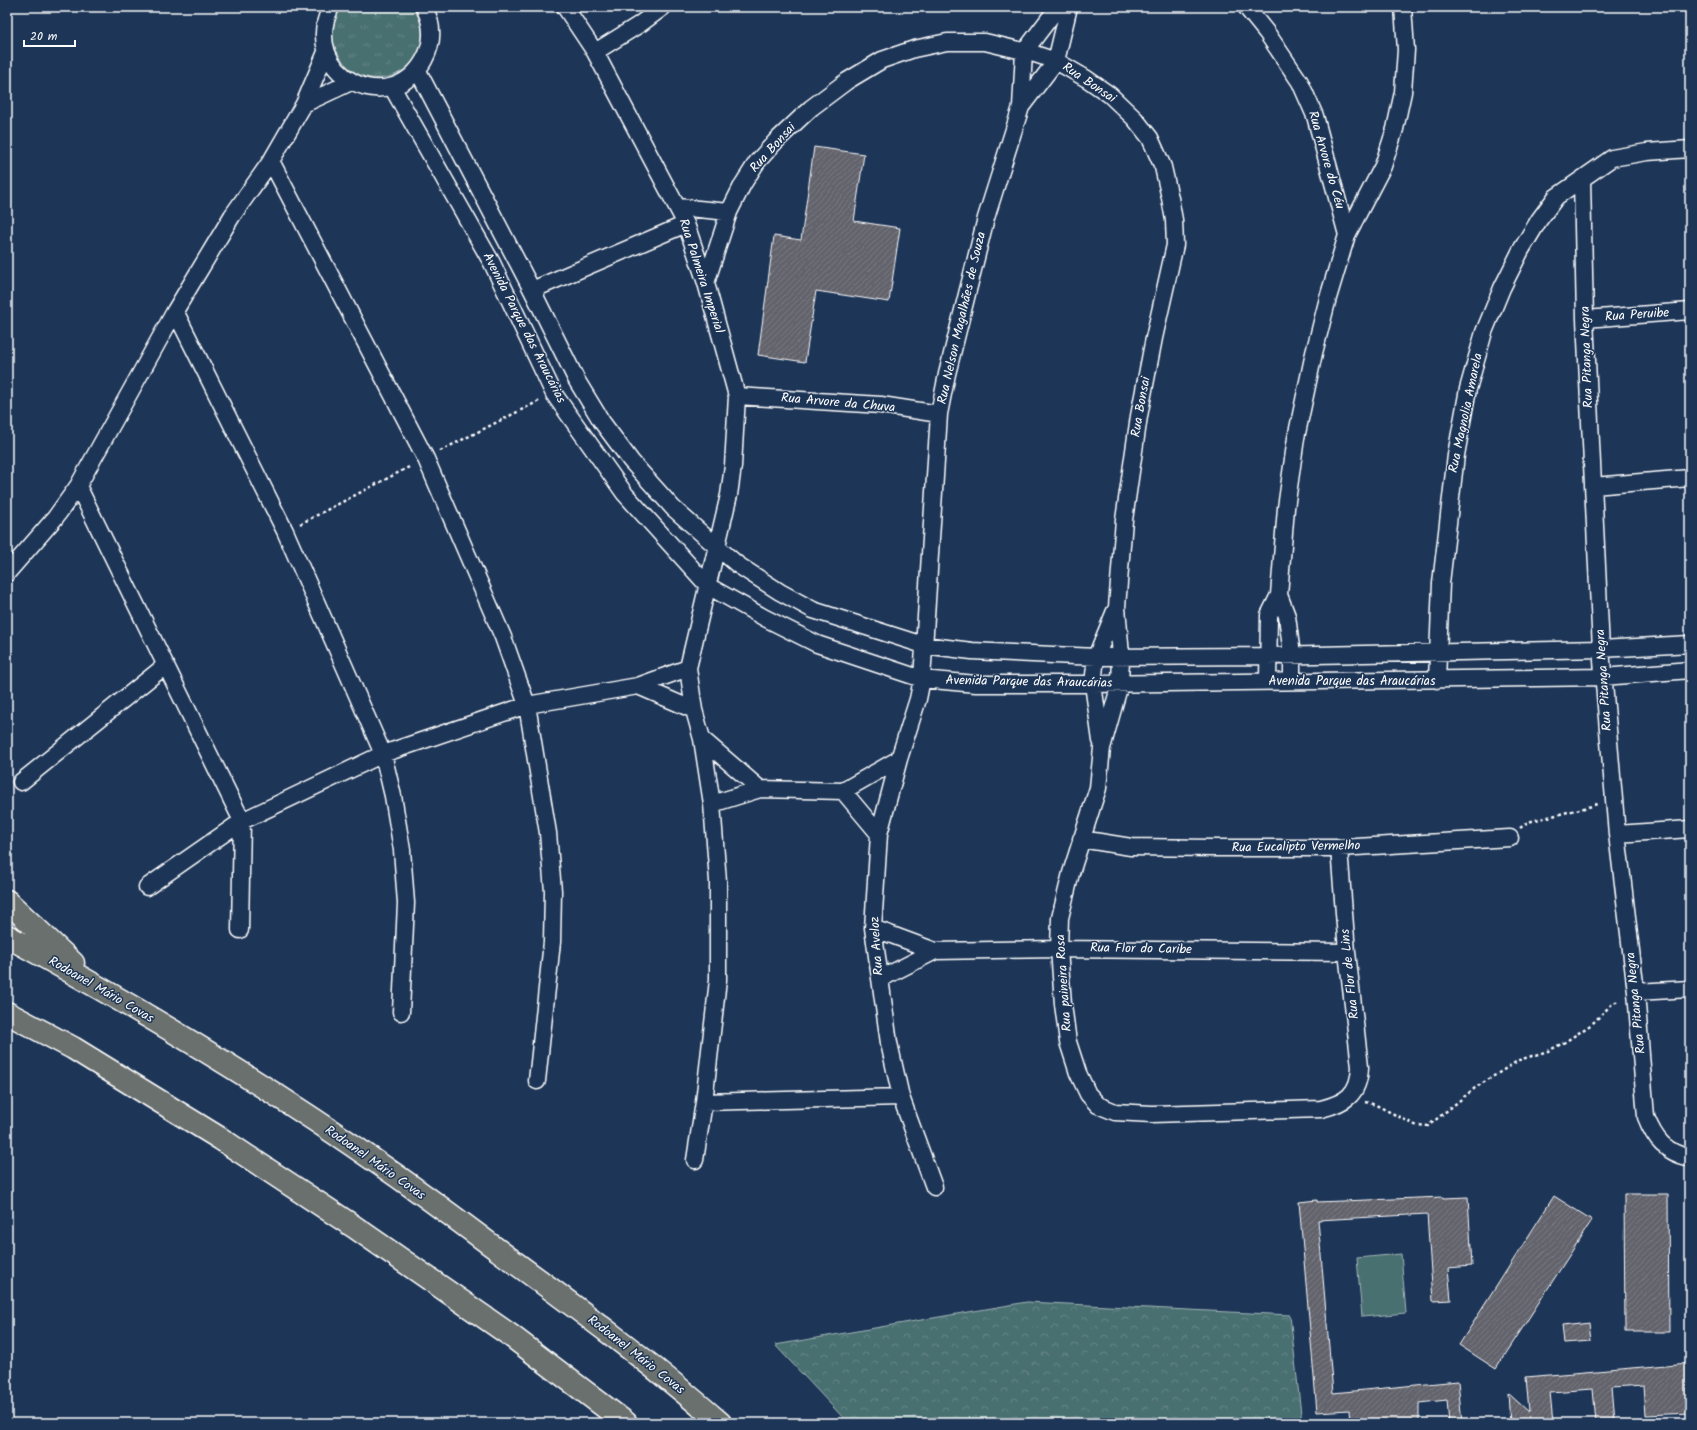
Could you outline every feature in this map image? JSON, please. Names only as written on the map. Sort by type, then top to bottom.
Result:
[{"type":"highway","points":[[7,901],[97,986]]},
{"type":"highway","name":"Rodoanel Mário Covas","points":[[7,936],[97,986],[268,1090],[377,1162],[542,1282],[691,1397],[720,1423]]},
{"type":"highway","points":[[7,1013],[73,1048],[221,1139],[353,1226],[510,1335],[626,1423]]},
{"type":"highway","points":[[7,1023],[73,1048]]},
{"type":"street","points":[[331,7],[325,18],[323,35],[326,52],[336,69],[351,82],[372,88],[392,87],[406,81],[418,70],[427,55],[432,36],[430,11]]},
{"type":"street","name":"Rua Palmeira Imperial","points":[[565,7],[595,52],[686,224],[706,283],[737,396],[733,466],[729,495],[688,668]]},
{"type":"street","points":[[595,52],[640,24],[663,7]]},
{"type":"street","points":[[1024,52],[1058,7]]},
{"type":"street","name":"Rua Nelson Magalhães de Souza","points":[[1021,107],[1056,62],[1069,7]]},
{"type":"street","name":"Rua Arvore do Céu","points":[[1246,7],[1267,33],[1300,82],[1315,116],[1347,235]]},
{"type":"street","points":[[1268,681],[1269,615],[1279,595],[1286,508],[1296,438],[1314,353],[1328,298],[1347,235],[1383,166],[1395,129],[1404,86],[1406,50],[1403,7]]},
{"type":"street","name":"Rua Bonsai","points":[[706,283],[729,212],[743,184],[757,162],[776,141],[811,108],[847,81],[882,60],[914,49],[947,42],[985,42],[1056,62],[1087,79],[1110,95],[1135,119],[1146,133],[1163,167],[1174,220],[1174,251],[1154,338],[1139,416],[1124,520],[1117,607]]},
{"type":"street","points":[[7,573],[55,518],[78,486],[175,311],[232,216],[271,161],[304,104],[326,52]]},
{"type":"street","name":"Rua Nelson Magalhães de Souza","points":[[922,679],[939,414],[947,374],[986,218],[1021,107],[1024,52]]},
{"type":"street","name":"Avenida Parque das Araucárias","points":[[418,70],[532,290],[577,381],[602,422],[631,461],[674,508],[717,547],[738,565],[780,592],[813,610],[923,645],[972,652],[1096,657],[1268,656],[1601,649],[1690,644]]},
{"type":"street","points":[[304,104],[351,82]]},
{"type":"street","name":"Avenida Parque das Araucárias","points":[[392,87],[492,263],[554,394],[626,494],[708,586],[765,618],[817,644],[922,679],[976,684],[1120,684],[1603,677],[1690,670]]},
{"type":"street","name":"Rua Magnolia Amarela","points":[[1437,680],[1437,652],[1442,576],[1456,455],[1468,390],[1484,332],[1502,288],[1521,250],[1539,220],[1556,197],[1612,158],[1647,152],[1690,149]]},
{"type":"street","points":[[271,161],[426,459],[503,637],[527,705],[548,833],[552,891],[552,942],[537,1080]]},
{"type":"street","name":"Rua Pitanga Negra","points":[[1582,179],[1585,319],[1601,649],[1616,834],[1636,992],[1646,1117],[1653,1134],[1665,1147],[1680,1156],[1690,1158]]},
{"type":"street","points":[[678,207],[729,212]]},
{"type":"street","points":[[532,290],[686,224]]},
{"type":"street","points":[[175,311],[285,531],[382,754],[393,796],[403,858],[406,903],[401,1012]]},
{"type":"street","name":"Rua Peruibe","points":[[1585,319],[1690,311]]},
{"type":"street","name":"Rua Arvore da Chuva","points":[[737,396],[881,405],[939,414]]},
{"type":"street","points":[[1593,486],[1690,478]]},
{"type":"street","points":[[78,486],[242,821],[240,930]]},
{"type":"street","points":[[1279,595],[1287,616],[1292,655],[1292,681]]},
{"type":"street","points":[[1102,748],[1120,684],[1121,656],[1117,607]]},
{"type":"street","points":[[1102,748],[1093,684],[1096,657],[1117,607]]},
{"type":"street","points":[[21,782],[166,665]]},
{"type":"street","points":[[147,887],[242,821],[382,754],[527,705],[638,686],[688,668],[694,710],[702,739],[712,804],[718,882],[718,980],[704,1102],[695,1160]]},
{"type":"street","name":"Rua Aveloz","points":[[922,679],[918,699],[899,759],[879,834],[873,928],[889,1043],[901,1097],[934,1187]]},
{"type":"street","points":[[638,686],[694,710]]},
{"type":"street","points":[[702,739],[760,789]]},
{"type":"street","name":"Rua paineira Rosa","points":[[1102,748],[1098,788],[1071,873],[1060,918],[1059,949],[1063,1004],[1068,1042],[1078,1073],[1088,1094],[1098,1105],[1115,1112],[1152,1114],[1321,1109],[1337,1105],[1349,1098]]},
{"type":"street","points":[[712,804],[760,789],[843,791],[899,759]]},
{"type":"street","points":[[843,791],[879,834]]},
{"type":"street","points":[[1616,834],[1690,829]]},
{"type":"street","name":"Rua Eucalipto Vermelho","points":[[1082,839],[1131,847],[1339,848],[1510,838]]},
{"type":"street","name":"Rua Flor de Lins","points":[[1339,848],[1347,952],[1360,1067],[1360,1077],[1349,1098]]},
{"type":"street","points":[[873,928],[935,951]]},
{"type":"street","name":"Rua Flor do Caribe","points":[[935,951],[1059,949],[1347,952]]},
{"type":"street","points":[[880,979],[935,951]]},
{"type":"street","points":[[1636,992],[1690,989]]},
{"type":"street","points":[[704,1102],[901,1097]]},
{"type":"path","points":[[1510,838],[1528,822],[1592,806],[1613,795]]},
{"type":"path","points":[[1349,1098],[1376,1105],[1415,1125],[1428,1126],[1475,1088],[1519,1060],[1548,1052],[1566,1042],[1592,1024],[1612,1004],[1636,992]]},
{"type":"green space","points":[[342,7],[413,7],[420,21],[422,41],[416,57],[405,69],[390,76],[374,78],[358,74],[344,63],[333,40],[332,35],[334,25],[337,15]]},
{"type":"green space","points":[[1401,1254],[1406,1313],[1362,1317],[1357,1258]]},
{"type":"green space","points":[[1027,1302],[1290,1315],[1302,1423],[848,1423],[775,1345]]},
{"type":"building","points":[[814,147],[864,154],[854,221],[900,228],[889,302],[816,291],[805,362],[758,355],[774,236],[801,240]]},
{"type":"building","points":[[1624,1194],[1668,1194],[1669,1332],[1625,1332]]},
{"type":"building","points":[[1554,1196],[1592,1220],[1496,1369],[1459,1345]]},
{"type":"building","points":[[1468,1197],[1472,1266],[1448,1268],[1451,1300],[1433,1301],[1427,1214],[1318,1220],[1333,1393],[1458,1381],[1462,1423],[1449,1423],[1447,1400],[1419,1403],[1419,1423],[1350,1423],[1349,1410],[1317,1412],[1299,1202],[1317,1200],[1317,1202]]},
{"type":"building","points":[[1589,1322],[1591,1341],[1564,1343],[1562,1325]]},
{"type":"building","points":[[1690,1363],[1690,1413],[1646,1415],[1644,1385],[1611,1387],[1614,1423],[1596,1423],[1593,1389],[1550,1392],[1553,1423],[1510,1423],[1508,1393],[1529,1412],[1526,1377]]}]
